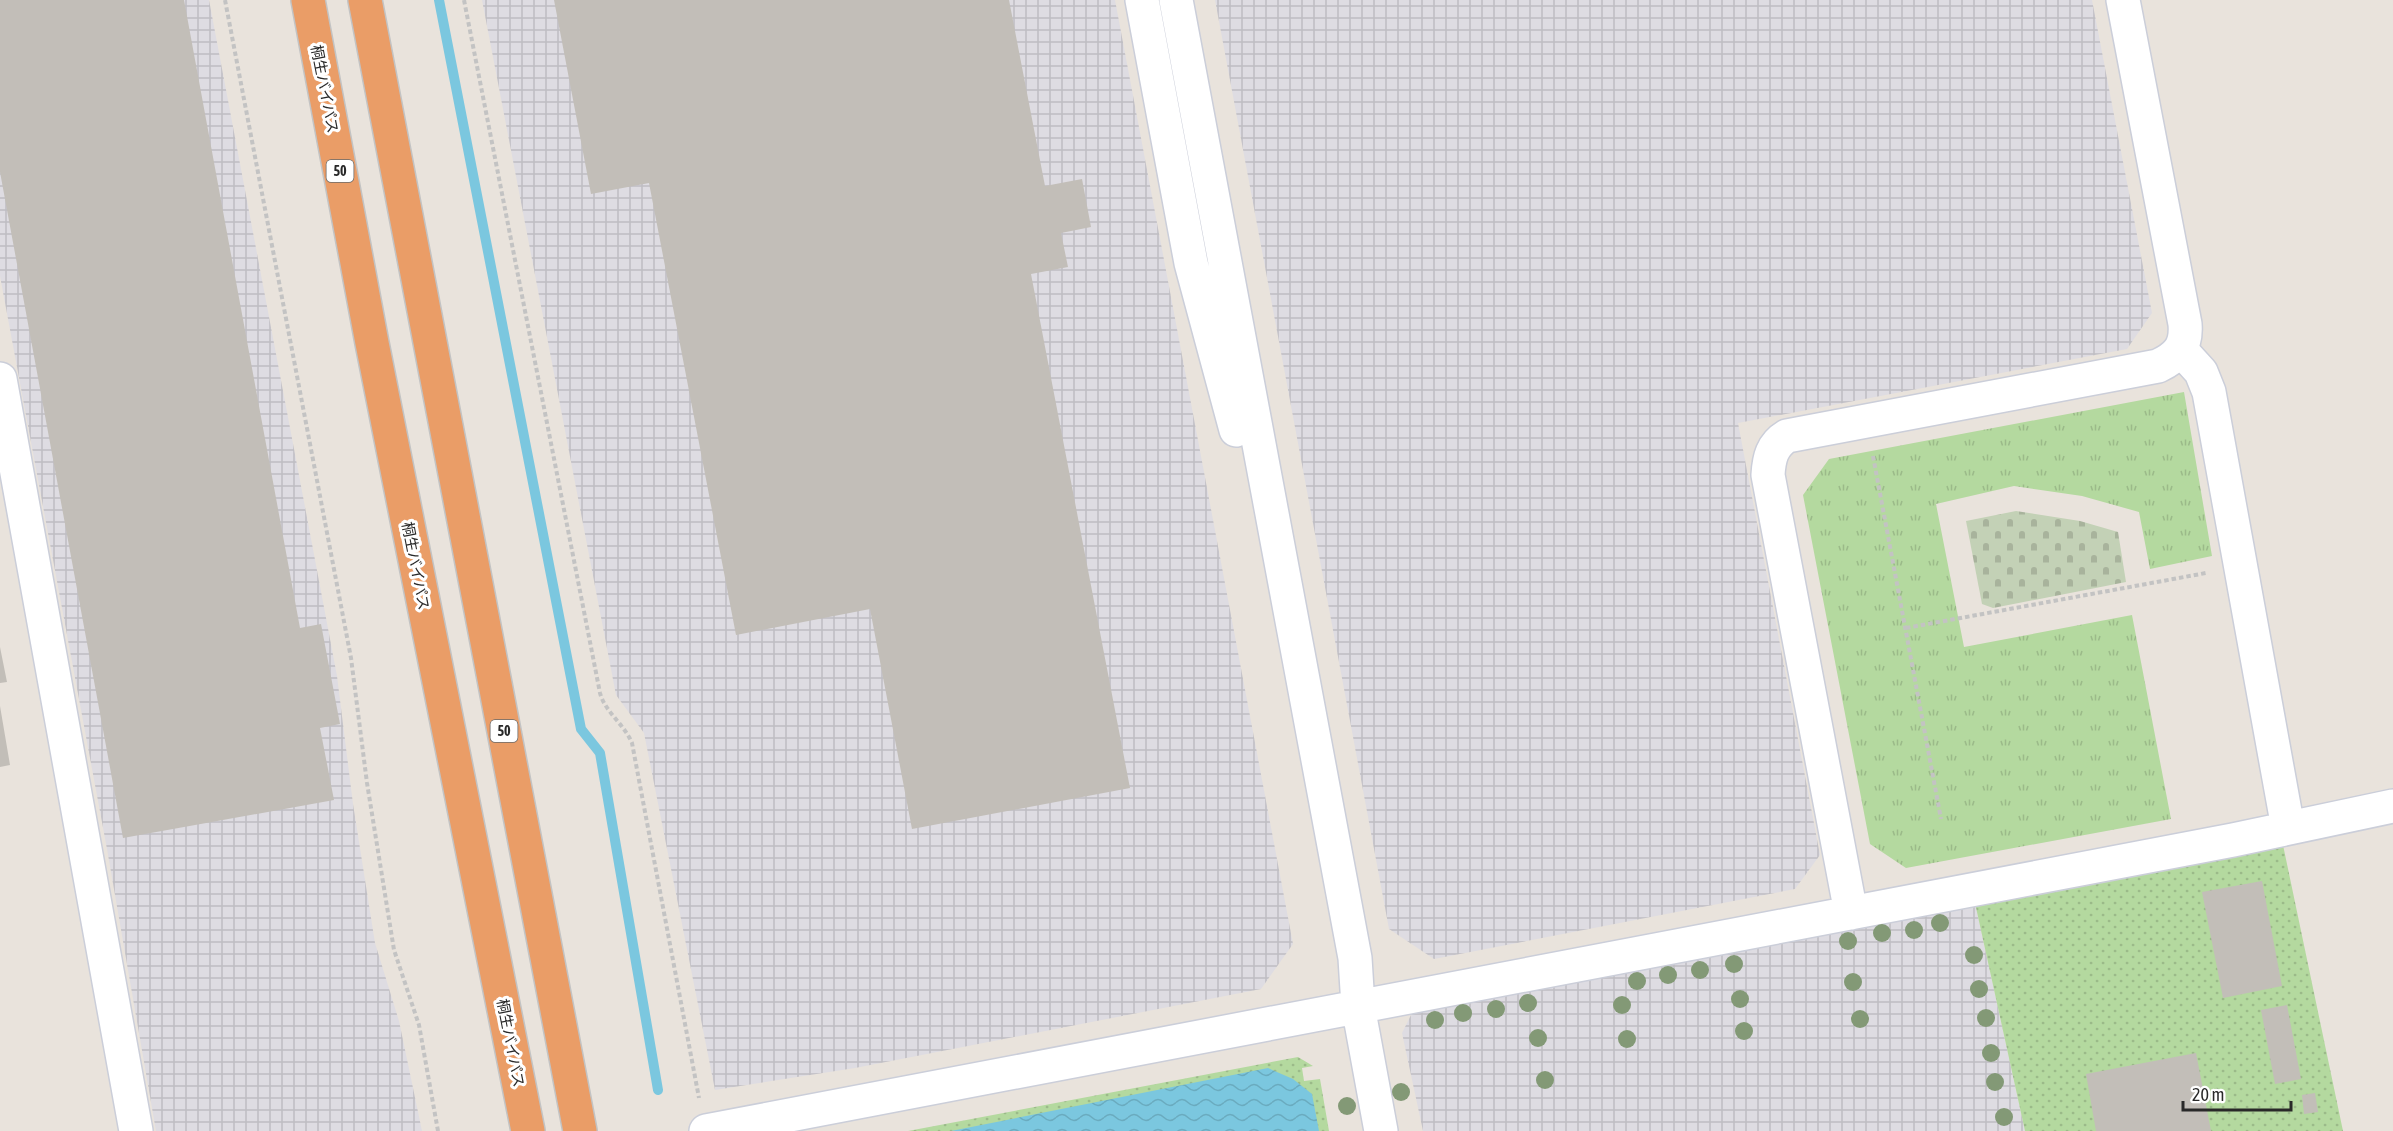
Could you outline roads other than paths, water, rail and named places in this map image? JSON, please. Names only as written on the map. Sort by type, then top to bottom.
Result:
[{"type":"highway","name":"桐生バイパス","points":[[308,0],[372,343],[528,1131]]},
{"type":"highway","name":"50","points":[[365,0],[580,1131]]},
{"type":"street","points":[[1142,0],[1191,263],[1237,433],[1337,960],[1358,1006]]},
{"type":"street","points":[[1176,0],[1355,958],[1358,1006],[1381,1131]]},
{"type":"street","points":[[1851,913],[1768,476],[1768,465],[1777,441],[1787,436],[2158,366],[2172,359],[2181,350],[2186,337],[2185,324],[2123,0]]},
{"type":"street","points":[[2181,350],[2201,372],[2209,392],[2288,828]]},
{"type":"street","points":[[0,379],[136,1131]]},
{"type":"street","points":[[703,1116],[1358,1006],[1851,913],[2393,806]]},
{"type":"water","points":[[1268,1068],[1293,1079],[1312,1094],[1319,1131],[951,1131]]},
{"type":"waterway","points":[[439,0],[581,729],[600,753],[658,1090]]}]
